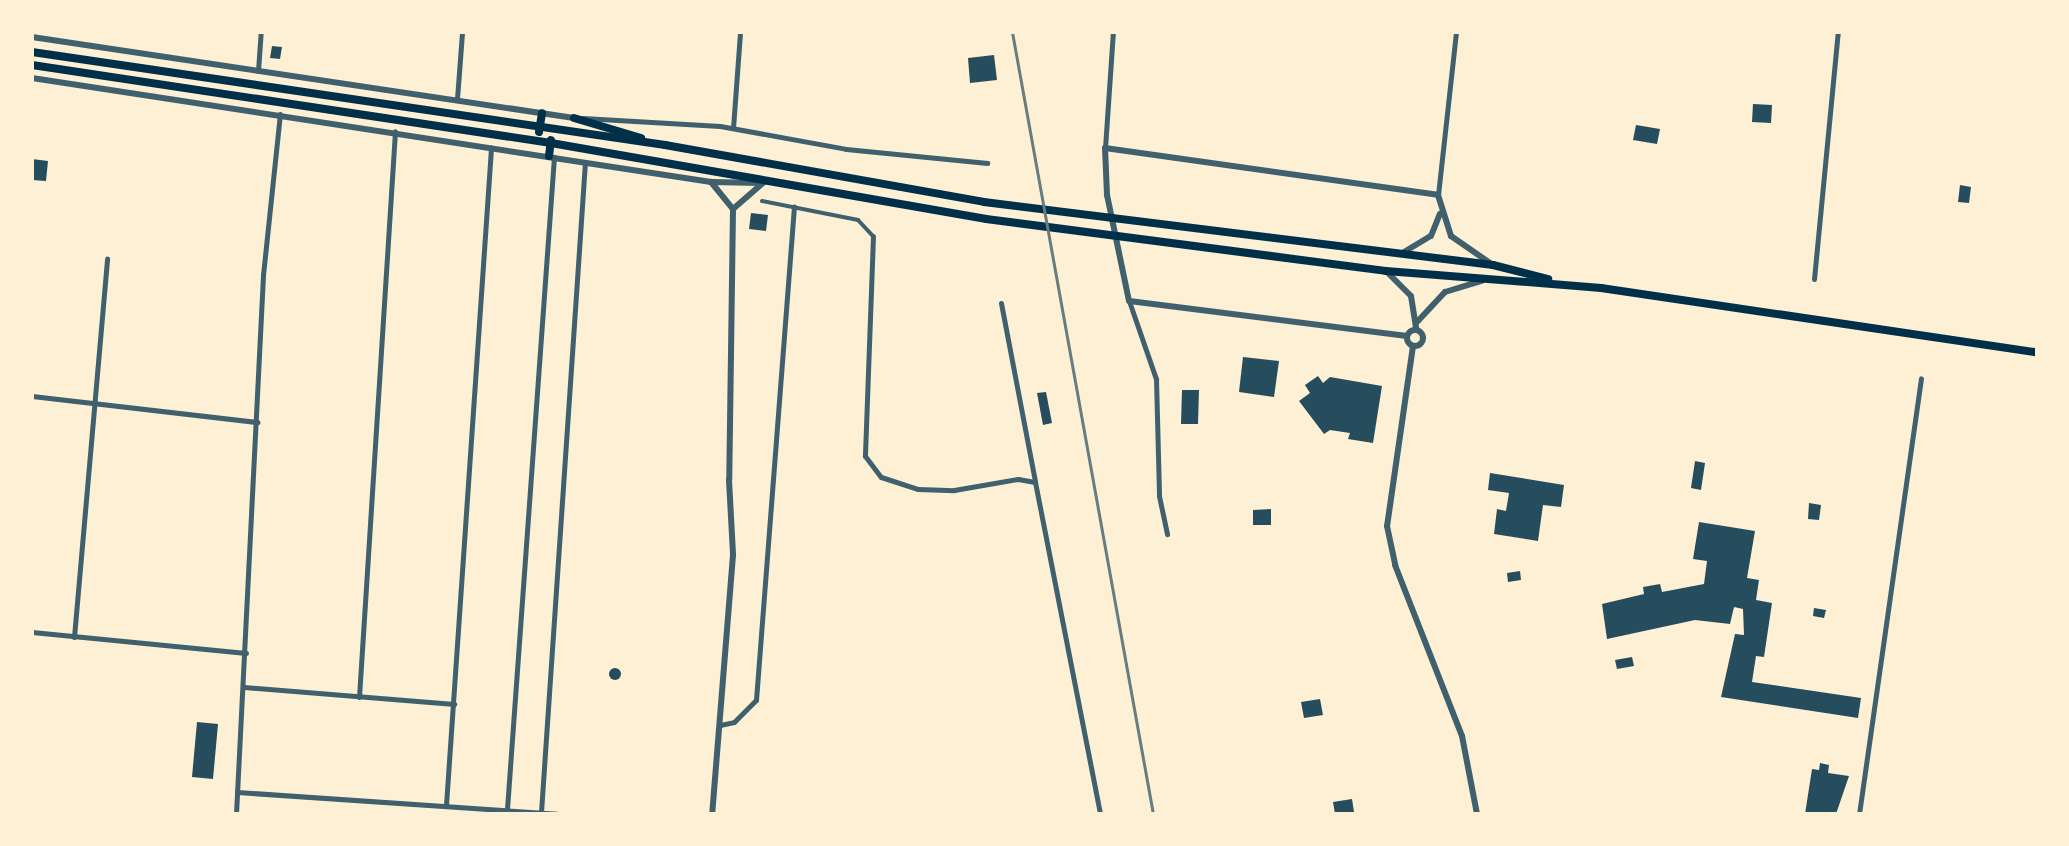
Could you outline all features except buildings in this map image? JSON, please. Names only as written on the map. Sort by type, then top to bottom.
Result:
[{"type":"main road","points":[[32,52],[552,131],[665,145],[984,202],[1149,226],[1493,265],[1568,284]]},
{"type":"main road","points":[[32,65],[551,143],[763,183],[986,219],[1386,271],[1568,284],[2037,352]]},
{"type":"main road","points":[[537,141],[542,113]]},
{"type":"main road","points":[[574,118],[665,145]]},
{"type":"main road","points":[[551,157],[552,131]]},
{"type":"street","points":[[258,71],[261,32]]},
{"type":"street","points":[[457,99],[462,32]]},
{"type":"street","points":[[733,128],[740,32]]},
{"type":"street","points":[[1113,32],[1105,148],[1107,195],[1129,301],[1156,379],[1159,496],[1167,534]]},
{"type":"street","points":[[1456,32],[1438,195],[1440,214],[1459,245],[1493,265]]},
{"type":"street","points":[[1814,279],[1838,32]]},
{"type":"street","points":[[32,37],[574,118],[634,117],[733,128],[846,149],[987,163]]},
{"type":"street","points":[[32,78],[395,131],[711,182],[763,183]]},
{"type":"street","points":[[236,814],[263,275],[280,114]]},
{"type":"street","points":[[359,697],[395,131]]},
{"type":"street","points":[[446,805],[491,147]]},
{"type":"street","points":[[1105,148],[1438,195]]},
{"type":"street","points":[[507,809],[551,157]]},
{"type":"street","points":[[541,812],[585,162]]},
{"type":"street","points":[[711,182],[733,209],[729,480],[733,555],[712,814]]},
{"type":"street","points":[[733,209],[763,183]]},
{"type":"street","points":[[762,201],[858,220],[873,236],[864,447],[868,463],[881,477],[918,489],[1035,482]]},
{"type":"street","points":[[720,725],[734,722],[756,700],[794,206]]},
{"type":"street","points":[[1400,254],[1425,243],[1440,214]]},
{"type":"street","points":[[74,637],[91,404],[107,258]]},
{"type":"street","points":[[1386,271],[1411,296],[1422,340],[1413,346]]},
{"type":"street","points":[[1407,336],[1445,292],[1490,279]]},
{"type":"street","points":[[1129,301],[1407,336]]},
{"type":"street","points":[[1001,303],[1100,814]]},
{"type":"street","points":[[1407,336],[1413,346],[1388,535],[1395,565],[1462,736],[1477,814]]},
{"type":"street","points":[[1859,814],[1921,378]]},
{"type":"street","points":[[32,396],[258,422]]},
{"type":"street","points":[[32,632],[246,653]]},
{"type":"street","points":[[244,687],[454,704]]},
{"type":"street","points":[[237,792],[557,814]]},
{"type":"railway","points":[[1012,32],[1153,814]]}]
